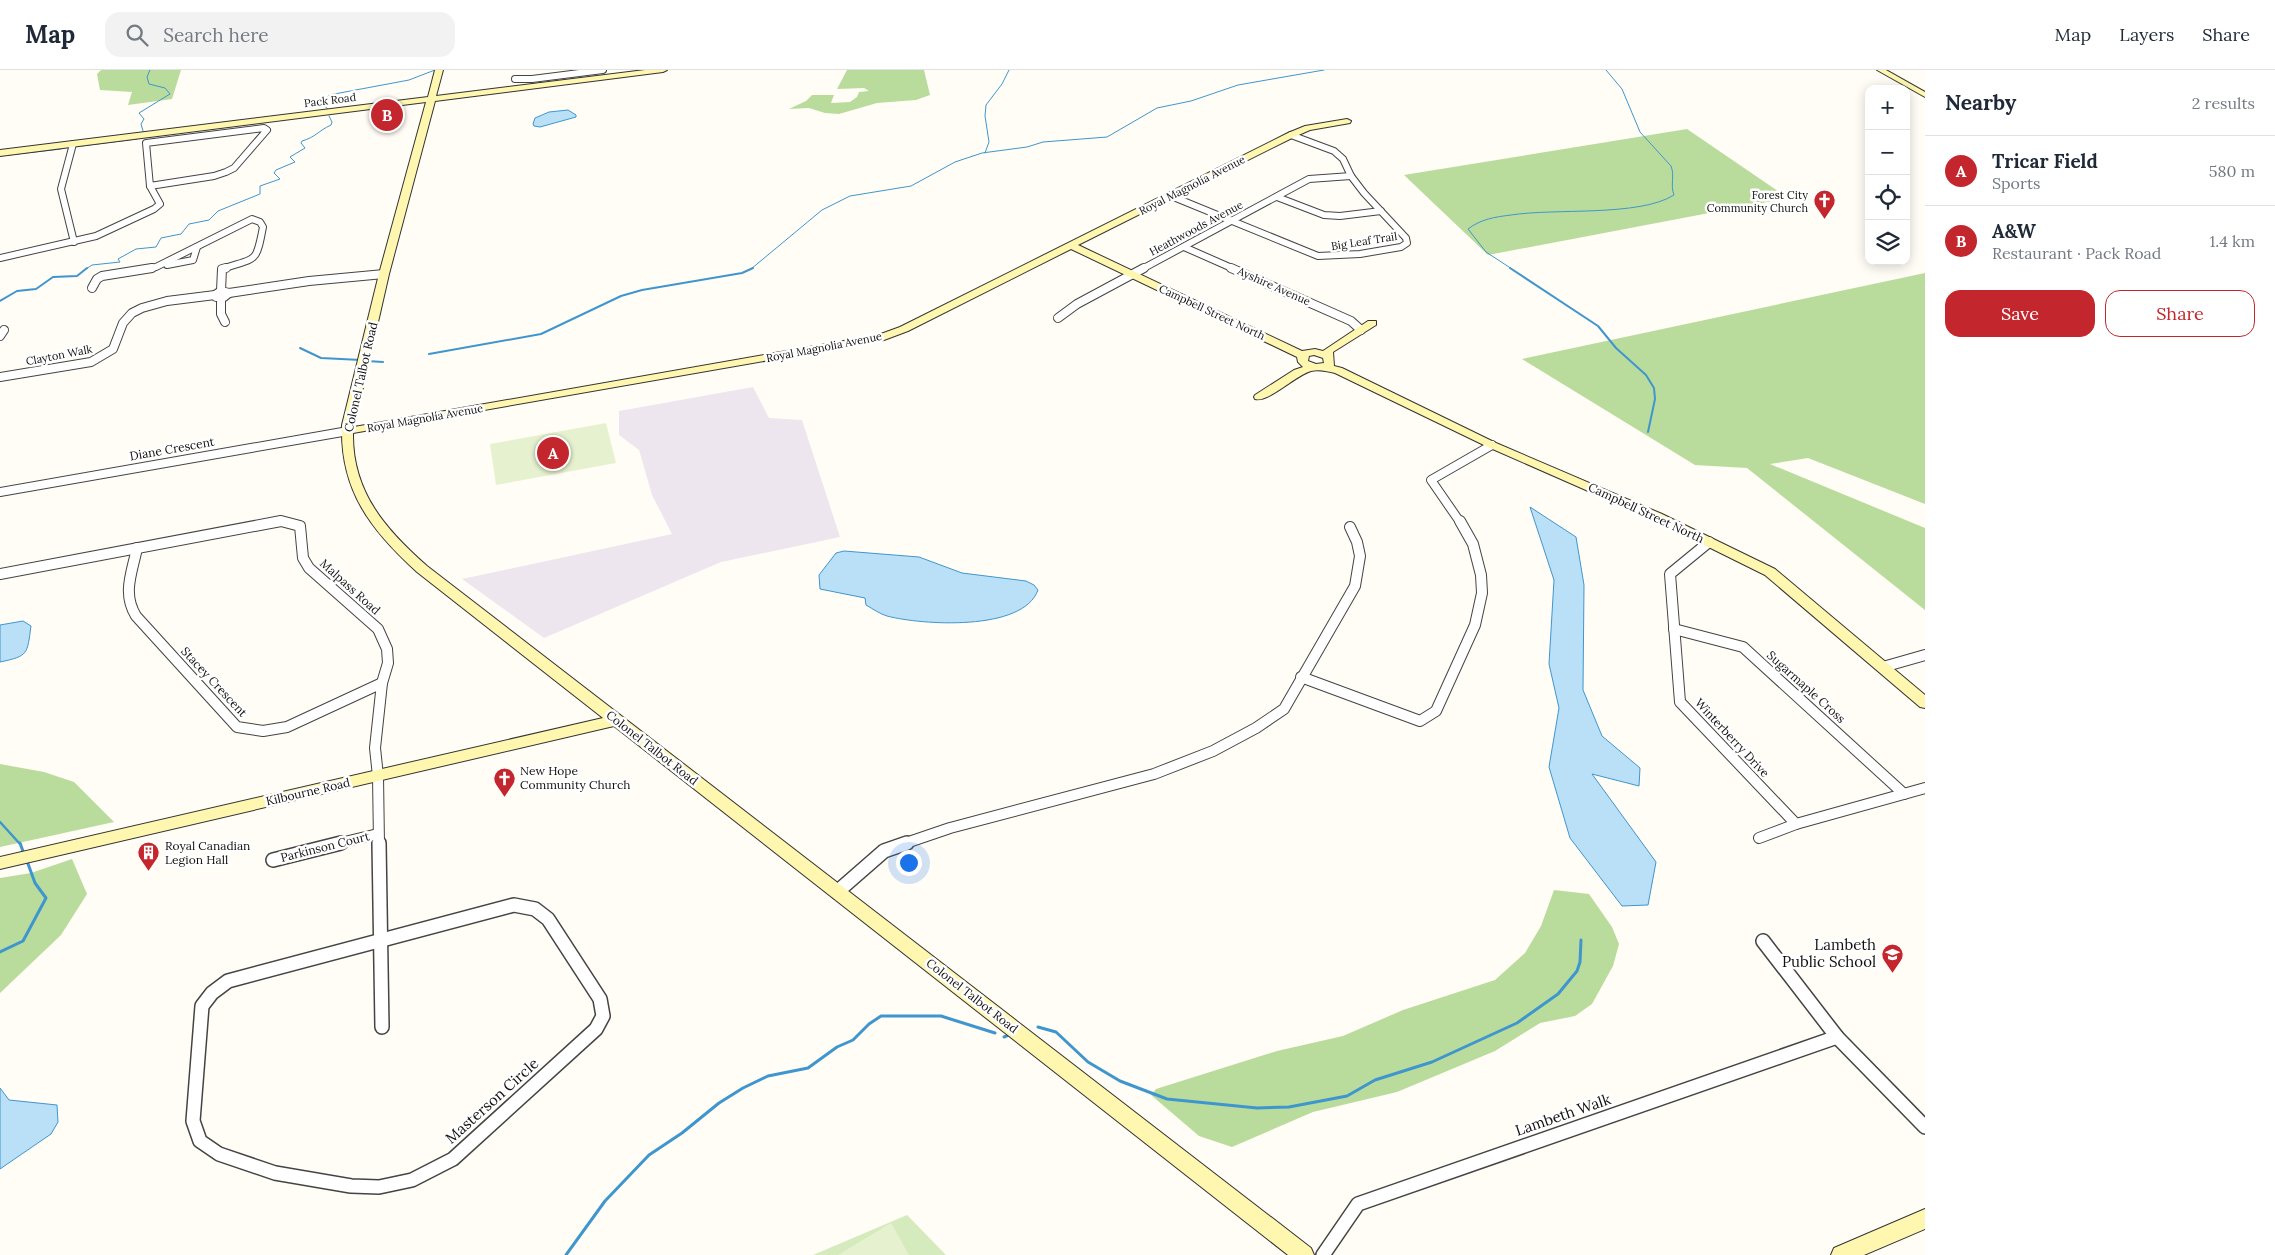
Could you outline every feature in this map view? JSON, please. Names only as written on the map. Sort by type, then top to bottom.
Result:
[{"type":"street","name":"Colonel Talbot Road","points":[[439,70],[384,274],[346,443],[355,480],[378,526],[422,570],[1304,1255]]},
{"type":"street","points":[[515,78],[532,80],[603,70]]},
{"type":"street","name":"Pack Road","points":[[0,153],[663,70]]},
{"type":"street","points":[[1881,70],[1925,95]]},
{"type":"street","name":"Royal Magnolia Avenue","points":[[348,431],[880,338],[904,329],[1291,135],[1308,128],[1347,121]]},
{"type":"street","points":[[0,258],[96,236],[154,209],[160,204],[150,186],[146,168],[146,143],[264,128],[267,130],[234,168],[226,172],[214,176],[150,186]]},
{"type":"street","name":"Big Leaf Trail","points":[[1171,196],[1318,256],[1334,258],[1401,247],[1407,243],[1406,238],[1351,176],[1343,159],[1334,151],[1291,135]]},
{"type":"street","points":[[73,144],[61,189],[74,242]]},
{"type":"street","name":"Heathwoods Avenue","points":[[1058,318],[1077,304],[1309,180],[1322,177],[1351,176]]},
{"type":"street","points":[[1277,197],[1324,215],[1340,216],[1381,211]]},
{"type":"street","points":[[92,288],[97,279],[102,276],[192,260],[195,258],[197,247],[252,219],[260,222],[263,227],[258,254],[254,258],[222,269],[221,314],[224,322]]},
{"type":"street","name":"Campbell Street North","points":[[1072,246],[1492,444],[1658,517],[1770,572],[1925,703]]},
{"type":"street","name":"Ayshire Avenue","points":[[1184,247],[1364,325],[1317,361],[1260,397]]},
{"type":"street","name":"Clayton Walk","points":[[0,377],[91,362],[114,349],[124,321],[140,309],[151,304],[309,281],[384,274]]},
{"type":"street","name":"Diane Crescent","points":[[0,492],[348,431]]},
{"type":"street","points":[[1301,677],[1420,721],[1436,711],[1475,625],[1482,593],[1481,575],[1473,544],[1453,509],[1431,480],[1492,444]]},
{"type":"street","name":"Malpass Road","points":[[0,574],[281,521],[300,526],[303,558],[309,568],[378,629],[387,649],[388,663],[382,683],[375,748],[378,776],[382,1027]]},
{"type":"street","points":[[837,892],[884,851],[959,826],[1154,774],[1213,751],[1256,728],[1284,709],[1356,586],[1361,564],[1360,549],[1357,538],[1350,528]]},
{"type":"street","name":"Winterberry Drive","points":[[1709,542],[1670,574],[1680,702],[1796,824]]},
{"type":"street","name":"Stacey Crescent","points":[[137,548],[128,590],[129,604],[136,616],[158,642],[237,728],[263,731],[287,727],[382,683]]},
{"type":"street","name":"Sugarmaple Cross","points":[[1674,629],[1743,647],[1904,794]]},
{"type":"street","points":[[1883,667],[1925,655]]},
{"type":"street","name":"Kilbourne Road","points":[[0,863],[616,720]]},
{"type":"street","points":[[1759,838],[1796,824],[1925,788]]},
{"type":"street","name":"Parkinson Court","points":[[273,860],[378,834]]},
{"type":"street","name":"Masterson Circle","points":[[514,905],[535,909],[548,919],[600,1000],[602,1016],[596,1029],[453,1159],[412,1180],[379,1187],[351,1186],[274,1173],[220,1154],[200,1141],[193,1121],[202,1006],[212,993],[228,981],[381,940],[514,905]]},
{"type":"street","points":[[1763,941],[1837,1037],[1925,1127]]},
{"type":"street","name":"Lambeth Walk","points":[[1323,1255],[1358,1204],[1837,1037]]},
{"type":"street","points":[[1841,1255],[1925,1219]]},
{"type":"shaded area","points":[[753,387],[769,418],[802,420],[840,537],[721,562],[544,638],[462,579],[672,534],[652,495],[639,450],[619,435],[619,411]]},
{"type":"green space","points":[[101,70],[181,70],[172,99],[128,105],[132,92],[100,90],[97,74]]},
{"type":"green space","points":[[847,70],[924,70],[930,95],[916,100],[877,103],[839,114],[825,113],[809,108],[789,109],[806,101],[812,95],[834,95],[831,103],[850,102],[857,97],[859,92],[869,91],[864,88],[837,89]]},
{"type":"green space","points":[[1687,129],[1788,198],[1488,255],[1404,175]]},
{"type":"green space","points":[[1925,273],[1925,504],[1808,458],[1770,464],[1925,528],[1925,610],[1747,468],[1695,465],[1522,359]]},
{"type":"green space","points":[[606,423],[616,463],[496,485],[490,444]]},
{"type":"green space","points":[[0,764],[44,772],[74,782],[114,822],[0,847]]},
{"type":"green space","points":[[72,859],[87,894],[61,935],[0,993],[0,878],[31,873]]},
{"type":"green space","points":[[1554,890],[1589,894],[1612,927],[1619,944],[1613,966],[1592,1004],[1575,1016],[1540,1023],[1495,1051],[1397,1092],[1313,1112],[1232,1147],[1199,1136],[1151,1095],[1156,1089],[1277,1051],[1343,1036],[1403,1010],[1495,980],[1525,953],[1541,926]]},
{"type":"green space","points":[[907,1215],[946,1255],[813,1255]]},
{"type":"green space","points":[[891,1223],[909,1255],[838,1255]]},
{"type":"water","points":[[568,110],[576,115],[576,117],[540,127],[533,124],[535,118],[549,112]]},
{"type":"water","points":[[1530,507],[1576,537],[1584,585],[1583,690],[1602,736],[1640,768],[1639,786],[1592,774],[1656,862],[1648,905],[1622,906],[1570,838],[1549,767],[1559,708],[1549,664],[1554,580]]},
{"type":"water","points":[[844,551],[919,557],[962,573],[1026,581],[1034,585],[1038,590],[1029,604],[1013,613],[993,619],[946,623],[923,622],[887,616],[866,605],[865,598],[820,589],[819,575],[836,553]]},
{"type":"water","points":[[23,621],[31,626],[29,643],[25,652],[17,658],[0,662],[0,625]]},
{"type":"water","points":[[0,1088],[9,1100],[57,1105],[58,1122],[51,1134],[0,1169]]},
{"type":"waterway","points":[[143,131],[141,124],[144,119],[139,113],[170,94],[165,88],[149,84],[147,77],[150,70]]},
{"type":"waterway","points":[[329,110],[321,103],[329,95],[409,80],[435,70]]},
{"type":"waterway","points":[[985,153],[989,142],[985,116],[986,105],[1002,84],[1009,70]]},
{"type":"waterway","points":[[985,153],[1027,147],[1043,142],[1107,137],[1157,108],[1191,101],[1238,85],[1324,70]]},
{"type":"waterway","points":[[1512,269],[1486,252],[1468,229],[1483,221],[1499,217],[1529,213],[1619,209],[1659,202],[1674,195],[1671,166],[1640,132],[1622,89],[1606,70]]},
{"type":"waterway","points":[[86,269],[92,265],[120,262],[118,259],[136,249],[156,247],[161,238],[181,234],[189,224],[209,220],[218,211],[260,194],[260,186],[280,179],[274,173],[276,170],[295,162],[290,157],[305,148],[301,143],[302,141],[311,138],[331,125],[332,122],[329,116]]},
{"type":"waterway","points":[[81,146],[137,139]]},
{"type":"waterway","points":[[0,156],[61,149]]},
{"type":"waterway","points":[[751,269],[822,210],[850,196],[911,186],[955,162],[985,153]]},
{"type":"waterway","points":[[0,301],[17,291],[36,289],[53,277],[77,276],[87,268]]},
{"type":"waterway","points":[[1510,268],[1598,326],[1616,348],[1646,375],[1654,388],[1655,399],[1648,432]]},
{"type":"waterway","points":[[429,354],[541,334],[621,296],[642,290],[742,273],[751,269]]},
{"type":"waterway","points":[[300,348],[321,358],[361,360]]},
{"type":"waterway","points":[[367,361],[383,362]]},
{"type":"waterway","points":[[0,822],[20,844]]},
{"type":"waterway","points":[[20,843],[24,854]]},
{"type":"waterway","points":[[0,952],[23,941],[46,898],[35,883],[27,861]]},
{"type":"waterway","points":[[1038,1027],[1056,1032],[1088,1062],[1120,1081],[1167,1099],[1257,1108],[1289,1107],[1347,1096],[1375,1080],[1432,1062],[1517,1023],[1558,994],[1577,971],[1580,962],[1581,940]]},
{"type":"waterway","points":[[566,1255],[605,1201],[649,1155],[682,1133],[719,1103],[743,1088],[768,1076],[808,1068],[837,1047],[853,1040],[869,1024],[881,1016],[941,1016],[995,1033]]},
{"type":"waterway","points":[[1004,1037],[1011,1034]]},
{"type":"place","name":"A&W","points":[[387,115]]},
{"type":"place","name":"Forest City Community Church","points":[[1824,220]]},
{"type":"place","name":"Tricar Field","points":[[553,453]]},
{"type":"place","name":"New Hope Community Church","points":[[504,797]]},
{"type":"place","name":"Royal Canadian Legion Hall","points":[[149,872]]},
{"type":"place","name":"Lambeth Public School","points":[[1892,973]]}]
